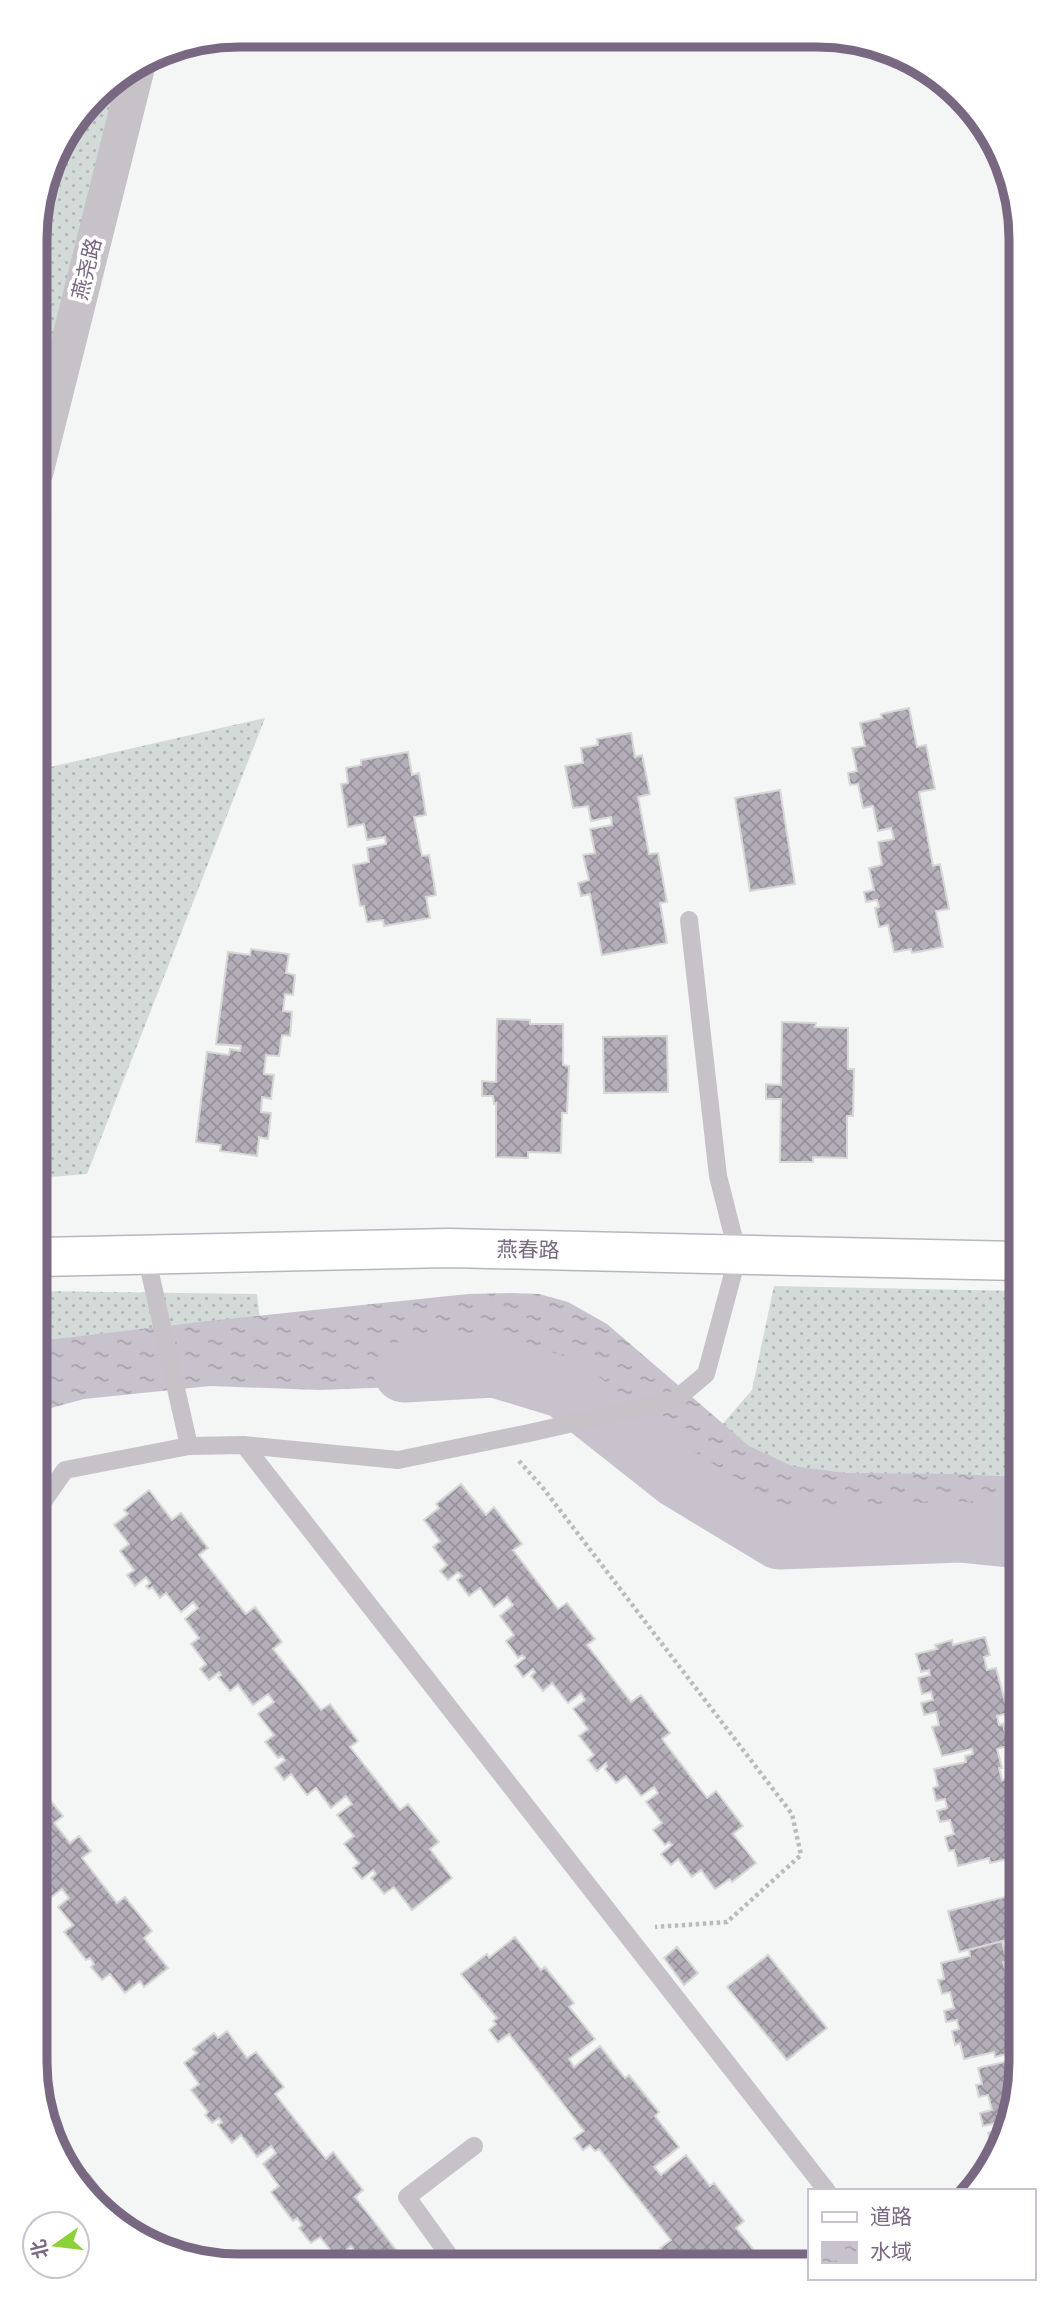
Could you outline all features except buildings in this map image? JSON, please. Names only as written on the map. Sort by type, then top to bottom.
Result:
[{"type":"street","name":"燕尧路","points":[[48,425],[135,79]]},
{"type":"street","name":"燕春路","points":[[47,1257],[449,1248],[1008,1261]]},
{"type":"lane","points":[[47,1495],[65,1470],[189,1446],[244,1445],[398,1460],[675,1399],[706,1374],[738,1255],[718,1176],[689,920]]},
{"type":"lane","points":[[146,1255],[189,1446]]},
{"type":"lane","points":[[244,1445],[825,2189]]},
{"type":"lane","points":[[448,2254],[407,2197],[474,2146]]},
{"type":"path","points":[[500,1439],[543,1488],[792,1814],[801,1855],[727,1922],[623,1929]]},
{"type":"shaded area","points":[[117,91],[48,383],[48,227],[54,190],[73,143],[87,122]]},
{"type":"shaded area","points":[[265,718],[87,1174],[47,1177],[48,768]]},
{"type":"shaded area","points":[[774,1286],[1008,1291],[1008,1497],[769,1468],[719,1428],[752,1390]]},
{"type":"shaded area","points":[[47,1291],[257,1294],[260,1321],[47,1343]]},
{"type":"water","points":[[468,1294],[539,1294],[568,1302],[607,1324],[749,1446],[792,1466],[846,1473],[1008,1477],[1008,1544],[908,1535],[799,1530],[764,1523],[748,1515],[587,1386],[550,1369],[492,1366],[397,1387],[319,1390],[210,1386],[84,1399],[47,1409],[47,1340]]},
{"type":"waterway","points":[[404,1372],[495,1367],[564,1388],[678,1478],[779,1539],[960,1532],[1008,1537]]}]
